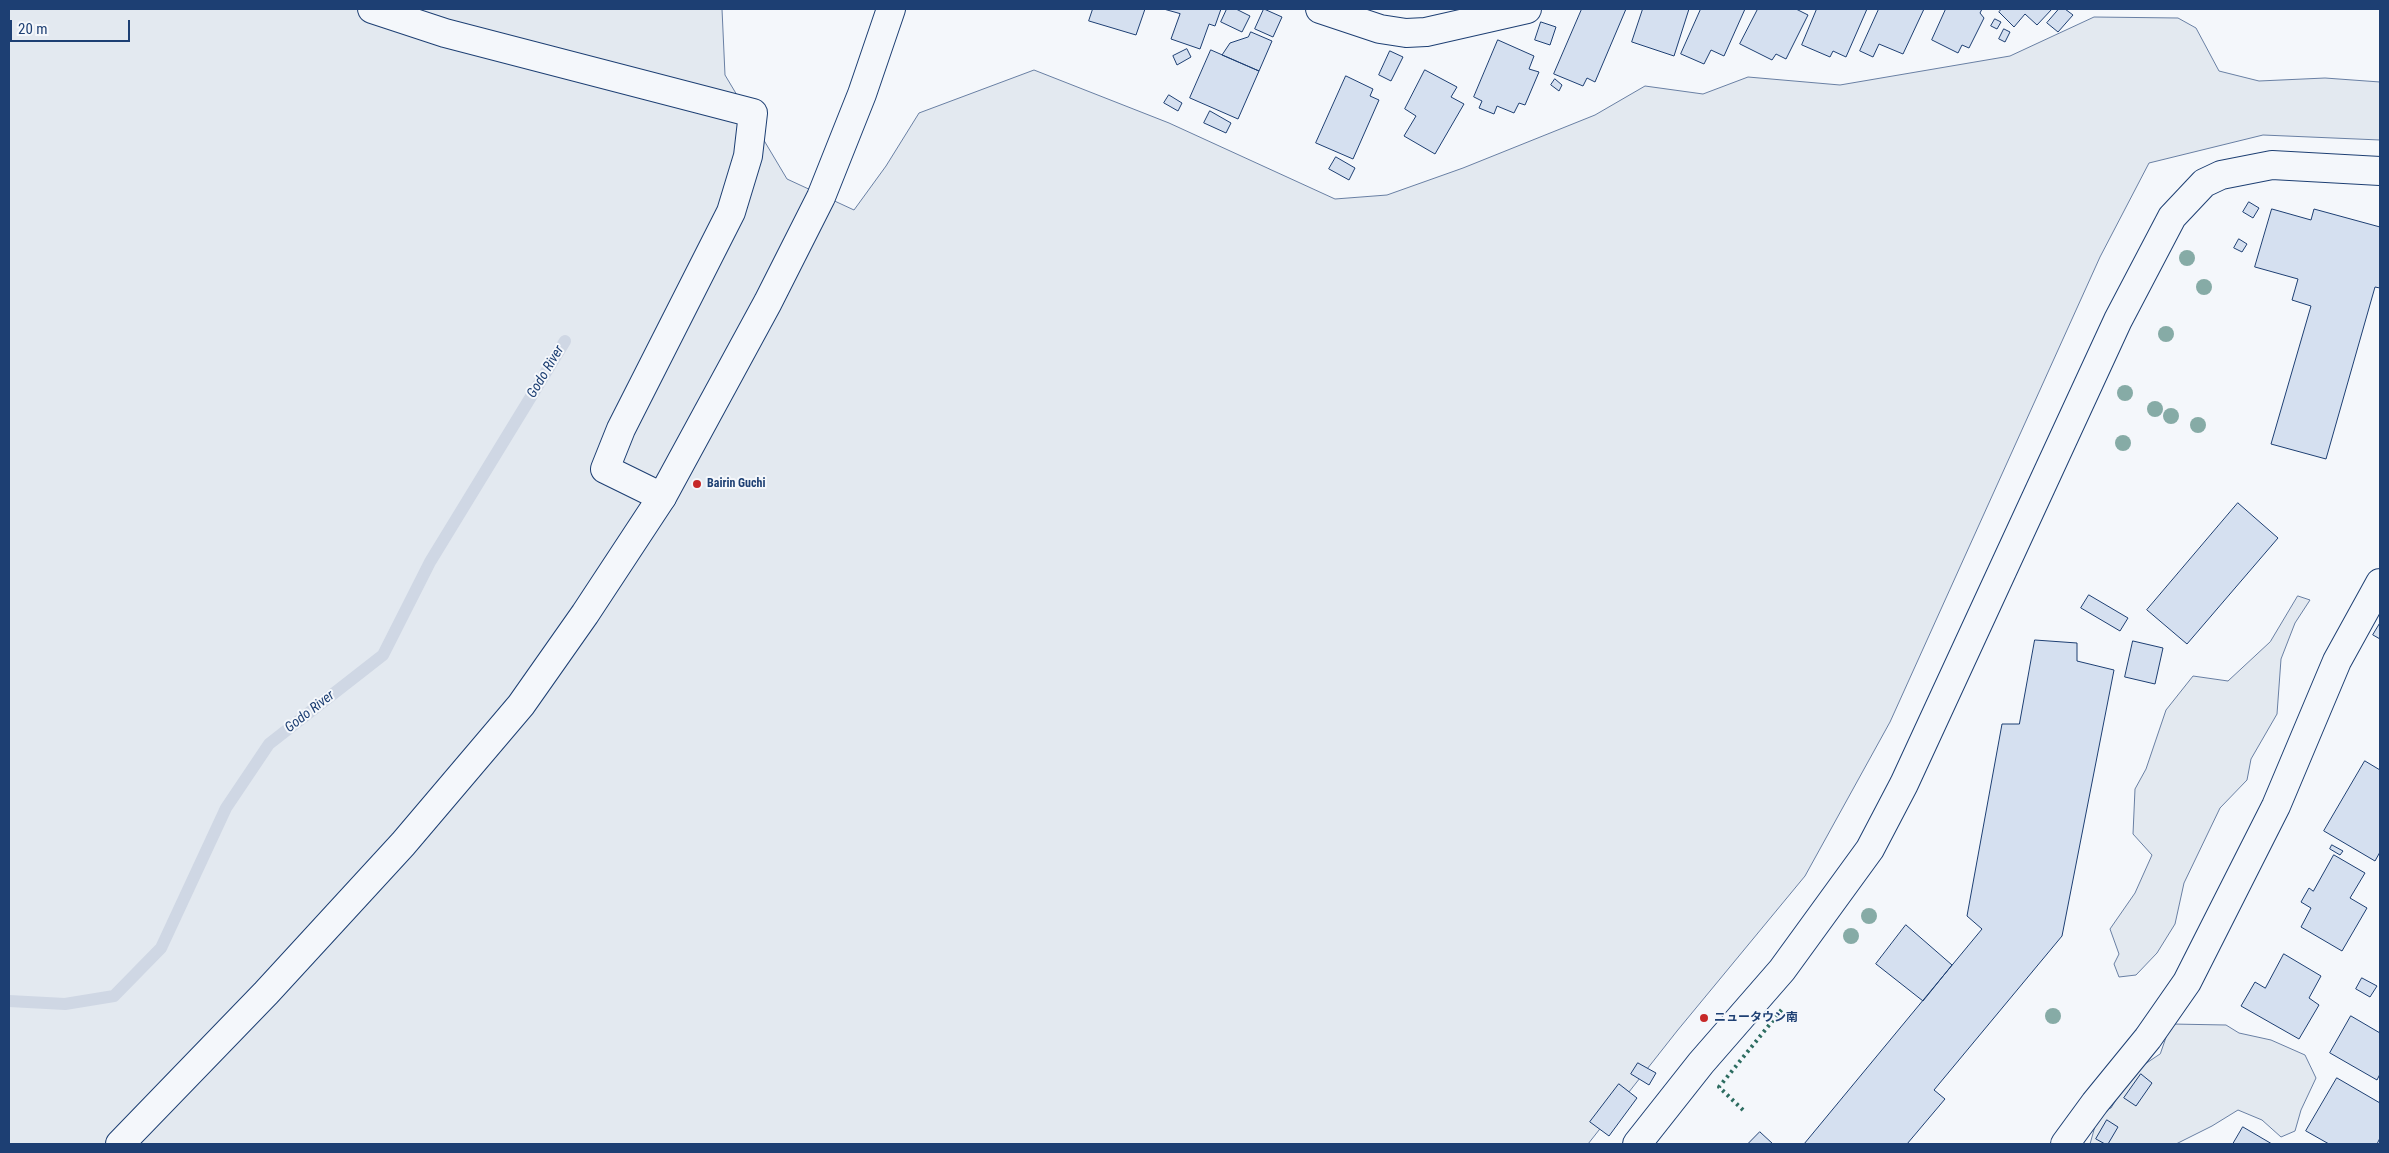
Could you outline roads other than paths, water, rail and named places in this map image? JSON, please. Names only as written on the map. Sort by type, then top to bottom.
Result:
[{"type":"street","points":[[372,9],[445,33],[753,113],[748,156],[730,212],[621,429],[605,469],[662,497]]},
{"type":"street","points":[[120,1144],[266,993],[390,858],[515,712],[585,614],[662,497],[763,310],[821,197],[862,94],[891,9]]},
{"type":"street","points":[[1320,9],[1380,29],[1406,33],[1426,32],[1527,9]]},
{"type":"street","points":[[1637,1144],[1701,1063],[1782,970],[1870,849],[1904,784],[2118,320],[2172,217],[2204,183],[2221,175],[2272,165],[2380,171]]},
{"type":"street","points":[[2065,1144],[2095,1103],[2148,1038],[2187,982],[2276,806],[2338,661],[2380,583]]},
{"type":"waterway","name":"Godo River","points":[[9,1001],[65,1004],[114,996],[161,948],[226,808],[269,744],[383,655],[430,562],[565,341]]},
{"type":"place","name":"Bairin Guchi","points":[[697,484]]},
{"type":"place","name":"ニュータウン南","points":[[1704,1018]]}]
